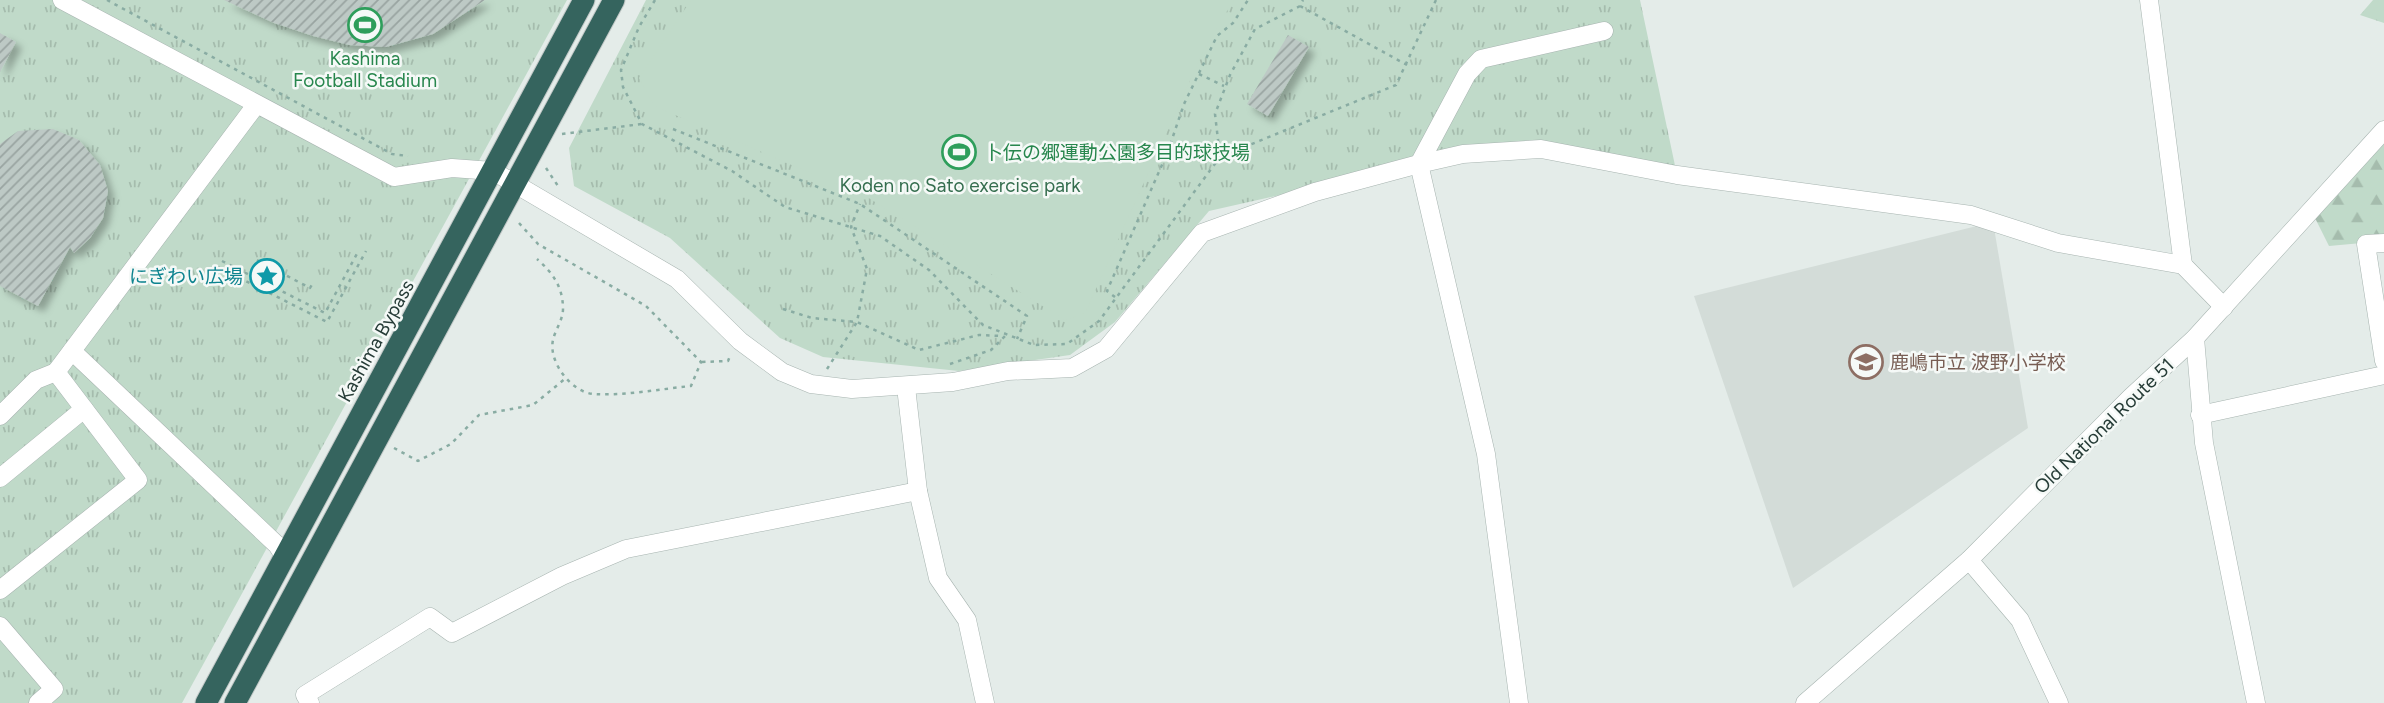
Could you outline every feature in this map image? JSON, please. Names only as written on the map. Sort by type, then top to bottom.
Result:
[{"type":"highway","name":"Kashima Bypass","points":[[206,703],[584,0]]},
{"type":"highway","points":[[235,703],[614,0]]},
{"type":"street","points":[[62,0],[394,177],[452,168],[493,171],[515,182],[677,279],[740,341],[782,372],[811,384],[852,389],[906,387],[953,382],[1008,371],[1072,368],[1106,349],[1202,233],[1315,192],[1419,164],[1464,154],[1541,149],[1677,175],[1971,215],[2058,243],[2183,265],[2224,307]]},
{"type":"street","points":[[2149,0],[2183,265]]},
{"type":"street","points":[[1519,703],[1486,454],[1419,164],[1466,74],[1481,59],[1604,31]]},
{"type":"street","points":[[0,416],[36,380],[56,372],[256,104]]},
{"type":"street","name":"Old National Route 51","points":[[1805,703],[1969,560],[2131,397],[2195,338],[2384,130]]},
{"type":"street","points":[[2384,243],[2366,243],[2384,361]]},
{"type":"street","points":[[2195,338],[2200,415],[2256,703]]},
{"type":"street","points":[[72,351],[277,545],[285,556]]},
{"type":"street","points":[[0,590],[138,480],[56,372]]},
{"type":"street","points":[[2200,415],[2384,375]]},
{"type":"street","points":[[906,387],[918,491],[938,578],[967,620],[985,703]]},
{"type":"street","points":[[0,478],[84,408]]},
{"type":"street","points":[[310,703],[305,695],[430,617],[452,633],[562,576],[626,550],[918,491]]},
{"type":"street","points":[[1969,560],[2020,620],[2059,703]]},
{"type":"street","points":[[0,626],[54,690],[38,703]]},
{"type":"path","points":[[107,0],[392,153],[420,154]]},
{"type":"path","points":[[642,124],[623,86],[621,70],[639,27],[655,0]]},
{"type":"path","points":[[1115,297],[1107,291],[1199,74],[1217,36],[1233,23],[1248,0]]},
{"type":"path","points":[[1220,157],[1215,114],[1255,29],[1300,6],[1303,0]]},
{"type":"path","points":[[561,134],[642,124],[732,171],[785,207],[880,236],[929,270],[983,326],[1034,345],[1067,344],[1099,321],[1220,157],[1396,85],[1408,65],[1436,0]]},
{"type":"path","points":[[1300,6],[1408,65]]},
{"type":"path","points":[[1199,74],[1226,86]]},
{"type":"path","points":[[557,144],[567,122]]},
{"type":"path","points":[[673,129],[860,204],[1027,316],[1017,340]]},
{"type":"path","points":[[549,161],[546,169],[560,188]]},
{"type":"path","points":[[827,369],[857,322],[867,269],[851,227],[860,204]]},
{"type":"path","points":[[519,223],[538,244],[646,306],[701,362],[728,361],[733,349]]},
{"type":"path","points":[[222,261],[325,313],[359,250]]},
{"type":"path","points":[[216,266],[327,322],[366,251]]},
{"type":"path","points":[[537,259],[554,274],[560,291],[564,311],[552,343],[558,369],[572,385],[592,394],[691,386],[701,362]]},
{"type":"path","points":[[257,260],[310,288],[313,281]]},
{"type":"path","points":[[783,309],[812,318],[857,322],[919,350],[979,335],[1005,336]]},
{"type":"path","points":[[940,367],[991,350],[1005,336]]},
{"type":"path","points":[[816,366],[839,370]]},
{"type":"path","points":[[390,446],[418,461],[452,444],[479,415],[533,405],[566,378]]},
{"type":"shaded area","name":"鹿嶋市立 波野小学校","points":[[1993,222],[2028,428],[1793,588],[1694,296]]},
{"type":"green space","points":[[0,0],[567,0],[182,703],[0,703]]},
{"type":"green space","name":"Koden no Sato exercise park","points":[[646,0],[1640,0],[1677,175],[1541,149],[1463,154],[1209,211],[1115,322],[1070,355],[959,371],[823,357],[780,338],[670,238],[574,186],[569,148]]},
{"type":"green space","name":"卜伝の郷運動公園多目的球技場","points":[[691,0],[1234,0],[1207,43],[1085,313],[1065,320],[867,197],[654,106],[639,78]]},
{"type":"green space","points":[[2373,0],[2384,0],[2384,23],[2360,15]]},
{"type":"green space","points":[[2384,142],[2384,241],[2329,246],[2314,216]]},
{"type":"building","name":"Kashima Football Stadium","points":[[224,0],[485,0],[433,34],[386,47],[349,45],[313,36],[274,23]]},
{"type":"building","points":[[0,33],[16,42],[0,72]]},
{"type":"building","points":[[1288,35],[1309,47],[1268,116],[1247,104]]},
{"type":"building","points":[[53,129],[79,140],[100,165],[108,191],[103,218],[90,238],[74,253],[70,247],[38,306],[0,286],[0,144],[18,131]]},
{"type":"place","name":"Kashima Football Stadium","points":[[365,25]]},
{"type":"place","name":"卜伝の郷運動公園多目的球技場","points":[[959,152]]},
{"type":"place","name":"にぎわい広場","points":[[267,276]]},
{"type":"place","name":"鹿嶋市立 波野小学校","points":[[1866,362]]}]
